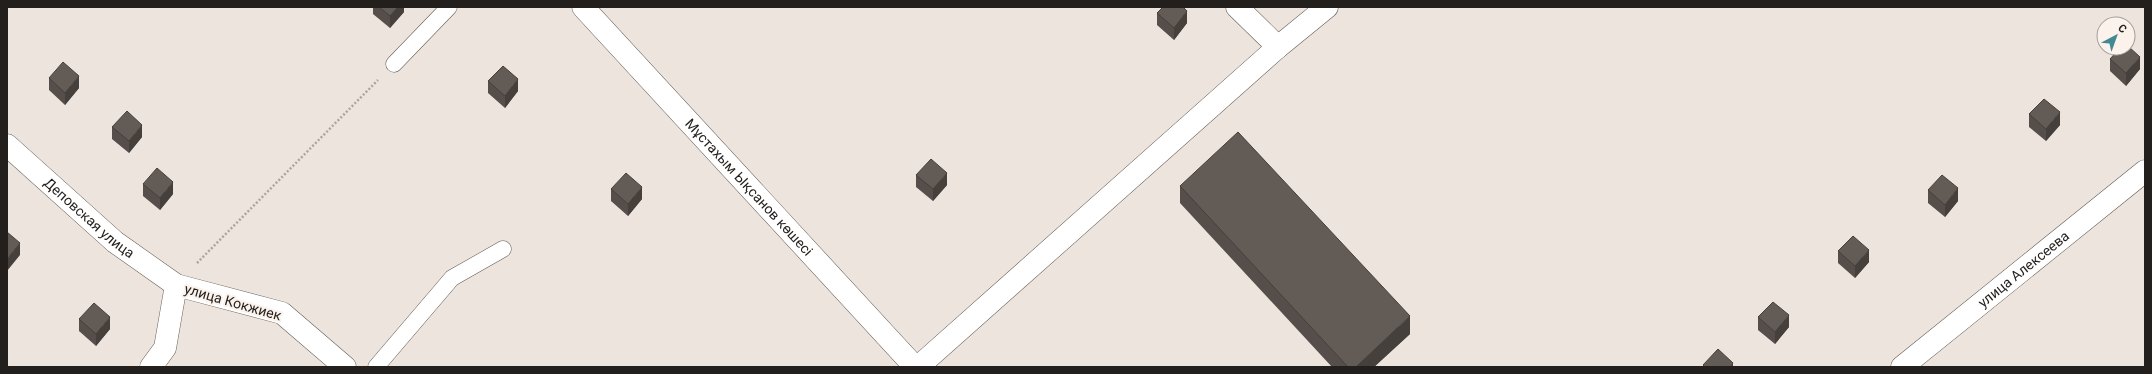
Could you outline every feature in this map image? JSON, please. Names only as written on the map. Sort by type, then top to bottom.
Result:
[{"type":"street","name":"Мұстахым Ықсанов көшесі","points":[[583,7],[915,367]]},
{"type":"street","points":[[1237,7],[1278,46]]},
{"type":"street","points":[[918,367],[1278,46],[1327,7]]},
{"type":"street","name":"Деповская улица","points":[[7,145],[116,242],[176,285]]},
{"type":"street","name":"улица Алексеева","points":[[1902,367],[2145,171]]},
{"type":"street","points":[[151,367],[165,348],[176,285]]},
{"type":"street","name":"улица Кокжиек","points":[[176,285],[282,313],[345,367]]},
{"type":"lane","points":[[394,64],[449,7]]},
{"type":"lane","points":[[376,367],[452,278],[503,250]]},
{"type":"path","points":[[176,285],[394,64]]},
{"type":"building","points":[[379,7],[398,7],[390,16]]},
{"type":"building","points":[[1163,7],[1183,7],[1187,11],[1174,28],[1157,13]]},
{"type":"building","points":[[2136,53],[2140,57],[2126,73],[2110,59],[2113,56],[2136,56]]},
{"type":"building","points":[[63,62],[79,76],[65,93],[49,78]]},
{"type":"building","points":[[503,66],[518,79],[505,96],[488,81]]},
{"type":"building","points":[[2044,99],[2060,112],[2046,129],[2029,114]]},
{"type":"building","points":[[127,111],[142,125],[129,141],[112,127]]},
{"type":"building","points":[[1238,132],[1410,316],[1356,367],[1348,367],[1180,186]]},
{"type":"building","points":[[931,159],[947,173],[933,189],[916,175]]},
{"type":"building","points":[[157,168],[173,182],[160,198],[143,184]]},
{"type":"building","points":[[626,173],[642,187],[628,204],[611,189]]},
{"type":"building","points":[[1942,175],[1958,188],[1945,205],[1928,190]]},
{"type":"building","points":[[7,232],[20,243],[7,259]]},
{"type":"building","points":[[1853,236],[1869,250],[1855,266],[1838,251]]},
{"type":"building","points":[[1773,302],[1789,315],[1775,332],[1758,317]]},
{"type":"building","points":[[94,303],[110,317],[96,334],[79,319]]},
{"type":"building","points":[[1718,349],[1733,363],[1730,367],[1705,367],[1703,365]]}]
